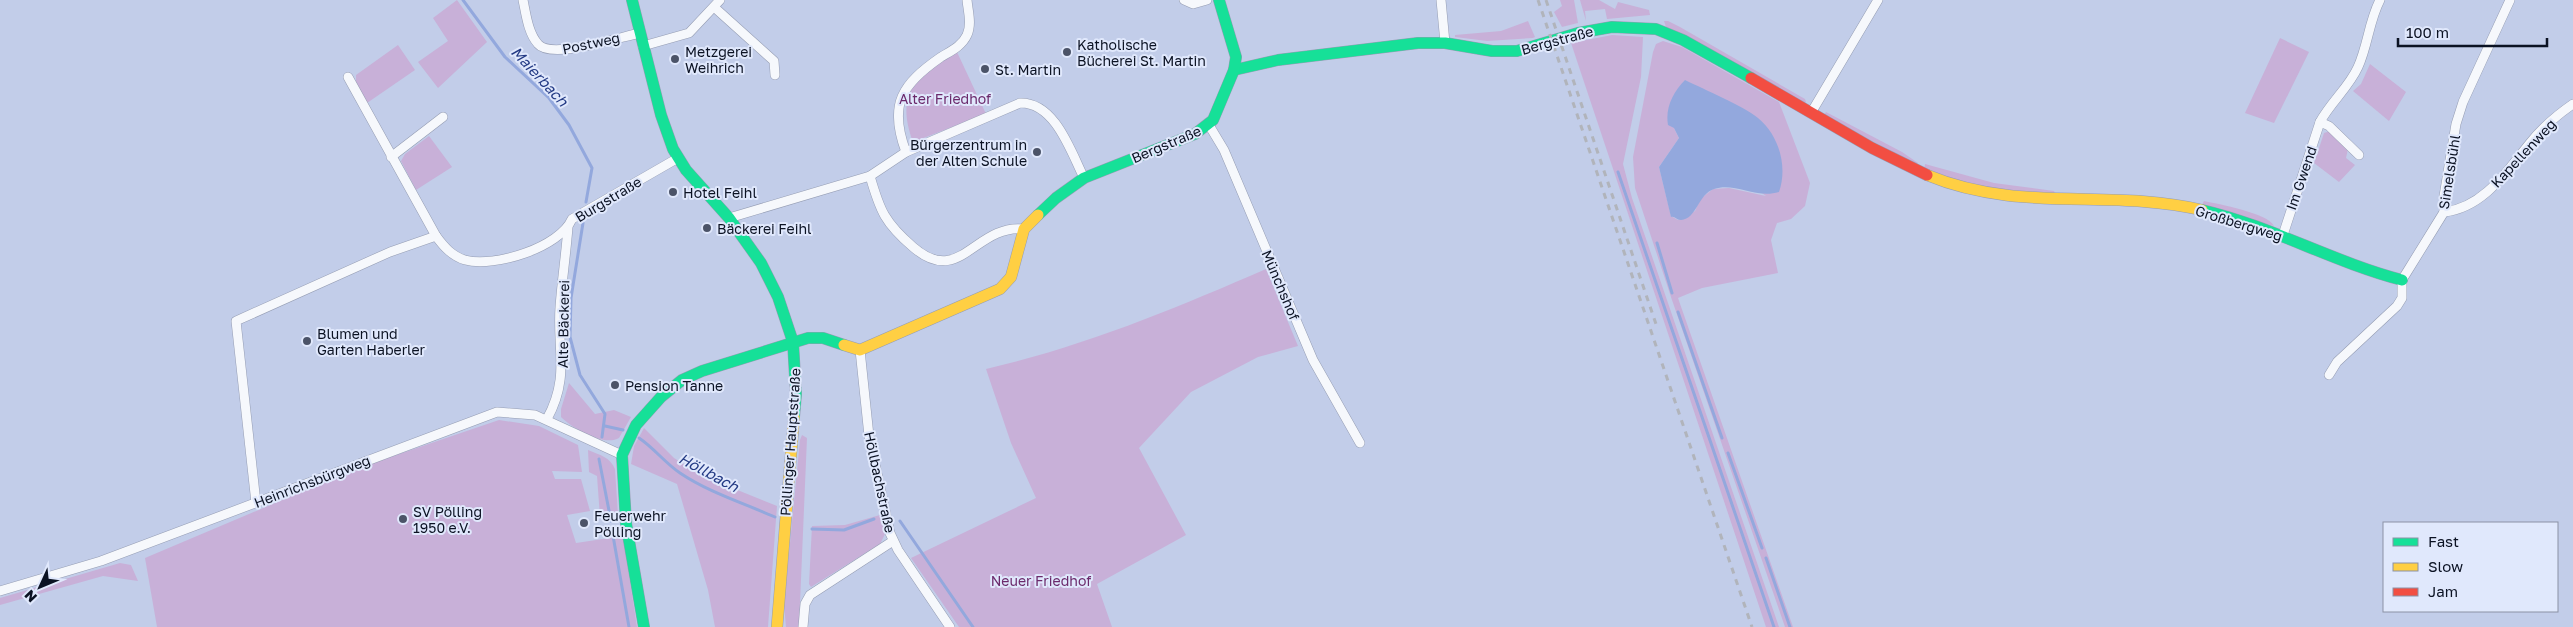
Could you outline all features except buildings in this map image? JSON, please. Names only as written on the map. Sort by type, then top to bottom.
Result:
[{"type":"street","name":"Postweg","points":[[522,0],[534,38],[542,48],[548,50],[564,50],[640,33]]},
{"type":"street","name":"Pöllinger Hauptstraße","points":[[632,0],[661,115],[678,158],[729,218],[752,249],[769,278],[793,342],[796,394],[777,627]]},
{"type":"street","points":[[906,152],[902,142],[899,115],[901,95],[915,77],[964,41],[970,23],[967,0]]},
{"type":"street","points":[[1184,0],[1193,4],[1206,0]]},
{"type":"street","points":[[1219,0],[1234,47],[1236,57],[1234,70]]},
{"type":"street","points":[[1441,0],[1446,43]]},
{"type":"street","points":[[1811,113],[1878,0]]},
{"type":"street","name":"Im Gwend","points":[[2283,235],[2320,122],[2328,107],[2351,80],[2357,68],[2380,0]]},
{"type":"street","name":"Simelsbühl","points":[[2330,375],[2337,362],[2398,306],[2402,298],[2402,280],[2444,212],[2444,196],[2455,133],[2463,102],[2510,0]]},
{"type":"street","points":[[643,46],[689,33],[717,4],[774,61],[775,75]]},
{"type":"street","name":"Bergstraße","points":[[860,350],[1000,289],[1011,277],[1024,229],[1040,211],[1084,178],[1195,134],[1209,125],[1216,115],[1234,70],[1278,60],[1343,50],[1446,43],[1509,52],[1527,49],[1598,29],[1638,27],[1667,32],[1811,113]]},
{"type":"street","name":"Burgstraße","points":[[348,77],[436,236],[448,251],[475,262],[511,257],[542,245],[568,227],[572,219],[678,158]]},
{"type":"street","points":[[729,218],[870,176],[906,152],[1023,103],[1039,107],[1051,118],[1084,178]]},
{"type":"street","name":"Kapellenweg","points":[[2444,212],[2459,208],[2484,194],[2510,170],[2538,134],[2573,104]]},
{"type":"street","name":"Großbergweg","points":[[1811,113],[1919,172],[1982,192],[2038,200],[2147,204],[2197,209],[2283,235],[2347,264],[2402,280]]},
{"type":"street","points":[[391,157],[443,117]]},
{"type":"street","points":[[2320,122],[2329,126],[2359,155]]},
{"type":"street","name":"Münchshof","points":[[1209,125],[1224,150],[1313,360],[1360,443]]},
{"type":"street","points":[[870,176],[882,214],[890,226],[922,255],[934,262],[946,262],[1000,232],[1015,228],[1024,229]]},
{"type":"street","name":"Alte Bäckerei","points":[[547,419],[557,396],[563,369],[560,309],[568,227]]},
{"type":"street","points":[[256,503],[236,321],[390,252],[436,236]]},
{"type":"street","points":[[644,627],[626,523],[622,455],[640,419],[682,380],[712,367],[793,342],[817,337],[860,350]]},
{"type":"street","name":"Höllbachstraße","points":[[860,350],[875,468],[892,541],[950,627]]},
{"type":"street","name":"Heinrichsbürgweg","points":[[0,591],[101,561],[497,412],[521,412],[547,419],[622,455]]},
{"type":"street","points":[[803,627],[805,604],[810,595],[892,541]]},
{"type":"green space","points":[[457,0],[487,42],[438,88],[418,62],[448,41],[433,18]]},
{"type":"green space","points":[[1560,0],[1574,0],[1578,23],[1562,27],[1554,12],[1562,6]]},
{"type":"green space","points":[[1580,0],[1599,0],[1615,9],[1618,2],[1649,10],[1650,15],[1607,19],[1605,9],[1585,11],[1586,21]]},
{"type":"green space","points":[[1528,21],[1535,37],[1533,38],[1487,41],[1455,37],[1455,35],[1501,31]]},
{"type":"green space","points":[[1664,21],[1680,27],[1805,99],[1806,102],[1802,104],[1666,27]]},
{"type":"green space","points":[[1612,35],[1643,37],[1641,77],[1623,164],[1632,198],[1779,627],[1766,627],[1571,43]]},
{"type":"green space","points":[[2280,38],[2309,52],[2274,123],[2245,113]]},
{"type":"green space","points":[[1663,41],[1682,47],[1779,102],[1810,183],[1805,206],[1791,219],[1777,223],[1771,240],[1778,273],[1702,288],[1678,298],[1793,627],[1785,627],[1635,188],[1633,157],[1656,44]],"holes":[[[1674,128],[1766,196],[1729,188],[1713,189],[1700,199],[1695,211],[1678,220],[1671,216],[1659,167],[1679,138]]]},
{"type":"green space","points":[[398,45],[415,70],[367,103],[356,82],[356,75]]},
{"type":"green space","name":"Alter Friedhof","points":[[957,52],[986,114],[913,142],[908,125],[908,98],[920,78]]},
{"type":"green space","points":[[2370,64],[2406,92],[2389,121],[2353,91],[2361,84]]},
{"type":"green space","points":[[1826,112],[1902,152],[1918,163],[1916,165],[1824,115]]},
{"type":"green space","points":[[2330,131],[2348,149],[2346,158],[2355,165],[2339,182],[2314,163],[2324,133]]},
{"type":"green space","points":[[429,136],[452,167],[416,190],[401,161],[405,154]]},
{"type":"green space","points":[[1925,164],[1994,183],[2054,191],[2056,196],[1989,190],[1924,170]]},
{"type":"green space","points":[[2204,201],[2253,213],[2270,221],[2274,226],[2201,206]]},
{"type":"green space","name":"Neuer Friedhof","points":[[1266,269],[1298,346],[1258,357],[1191,392],[1139,448],[1186,535],[1097,584],[1112,627],[959,627],[911,558],[1036,498],[1011,443],[986,369],[1023,360],[1094,338],[1163,312]]},
{"type":"green space","points":[[569,383],[595,414],[614,410],[631,417],[619,438],[605,440],[597,438],[580,431],[561,417],[561,409]]},
{"type":"green space","name":"SV Pölling 1950 e.V.","points":[[499,420],[539,426],[578,445],[582,472],[552,471],[555,479],[581,479],[590,511],[567,515],[576,543],[623,536],[637,627],[157,627],[145,558],[358,468]]},
{"type":"green space","points":[[644,428],[674,458],[714,483],[730,487],[777,506],[768,627],[715,627],[708,590],[677,484],[631,464],[634,446]]},
{"type":"green space","points":[[802,435],[807,438],[799,627],[786,627],[784,605]]},
{"type":"green space","points":[[588,450],[607,459],[615,469],[618,515],[600,517],[597,476],[589,472]]},
{"type":"green space","points":[[880,515],[885,534],[880,544],[811,587],[809,584],[812,526],[845,525]]},
{"type":"green space","points":[[120,563],[131,565],[138,581],[103,576],[0,605],[0,598]]},
{"type":"water","points":[[1685,80],[1743,108],[1765,125],[1780,152],[1782,182],[1779,192],[1770,194],[1722,187],[1714,189],[1704,196],[1686,219],[1679,220],[1671,217],[1659,167],[1679,138],[1674,128],[1668,125],[1667,119],[1669,106],[1674,95]]},
{"type":"waterway","name":"Maierbach","points":[[463,0],[505,57],[549,98],[569,125],[592,168],[586,202]]},
{"type":"waterway","points":[[1618,172],[1774,627]]},
{"type":"waterway","name":"Maierbach","points":[[583,223],[571,298],[570,337],[580,375],[605,414],[602,437]]},
{"type":"waterway","points":[[1657,243],[1672,293]]},
{"type":"waterway","points":[[1678,312],[1722,438]]},
{"type":"waterway","name":"Höllbach","points":[[605,426],[623,430]]},
{"type":"waterway","name":"Höllbach","points":[[639,438],[691,480],[714,492],[775,517]]},
{"type":"waterway","points":[[1728,453],[1762,548]]},
{"type":"waterway","name":"Maierbach","points":[[599,459],[611,521]]},
{"type":"waterway","name":"Höllbach","points":[[812,529],[844,530],[874,519]]},
{"type":"waterway","name":"Höllbach","points":[[900,521],[973,627]]},
{"type":"waterway","name":"Maierbach","points":[[612,530],[629,627]]},
{"type":"waterway","points":[[1766,558],[1790,627]]},
{"type":"railway","points":[[1538,0],[1752,627]]},
{"type":"railway","points":[[1546,0],[1657,327]]},
{"type":"traffic: fast","points":[[632,0],[661,115],[673,149],[686,170],[729,218],[761,263],[778,297],[793,342],[796,394],[794,417]]},
{"type":"traffic: fast","points":[[1038,215],[1056,198],[1084,178],[1195,134],[1213,120],[1234,70],[1236,57],[1219,0]]},
{"type":"traffic: fast","points":[[1234,70],[1278,60],[1418,43],[1445,43],[1492,51],[1517,51],[1578,33],[1612,27],[1656,29],[1683,40],[1751,78]]},
{"type":"traffic: fast","points":[[2202,210],[2253,225],[2351,264],[2402,280]]},
{"type":"traffic: fast","points":[[644,627],[626,523],[622,455],[636,425],[661,397],[682,380],[702,371],[808,338],[823,338],[844,345]]},
{"type":"traffic: slow","points":[[1927,175],[1962,187],[1997,194],[2133,201],[2202,210]]},
{"type":"traffic: slow","points":[[844,345],[860,350],[1000,289],[1011,277],[1024,229],[1038,215]]},
{"type":"traffic: slow","points":[[777,627],[794,417]]},
{"type":"traffic: jam","points":[[1751,78],[1872,148],[1927,175]]},
{"type":"place","name":"Katholische Bücherei St. Martin","points":[[1067,52]]},
{"type":"place","name":"Metzgerei Weihrich","points":[[675,59]]},
{"type":"place","name":"St. Martin","points":[[985,69]]},
{"type":"place","name":"Bürgerzentrum in der Alten Schule","points":[[1037,152]]},
{"type":"place","name":"Hotel Feihl","points":[[673,192]]},
{"type":"place","name":"Bäckerei Feihl","points":[[707,228]]},
{"type":"place","name":"Blumen und Garten Haberler","points":[[307,341]]},
{"type":"place","name":"Pension Tanne","points":[[615,385]]},
{"type":"place","name":"SV Pölling 1950 e.V.","points":[[403,519]]},
{"type":"place","name":"Feuerwehr Pölling","points":[[584,523]]}]
